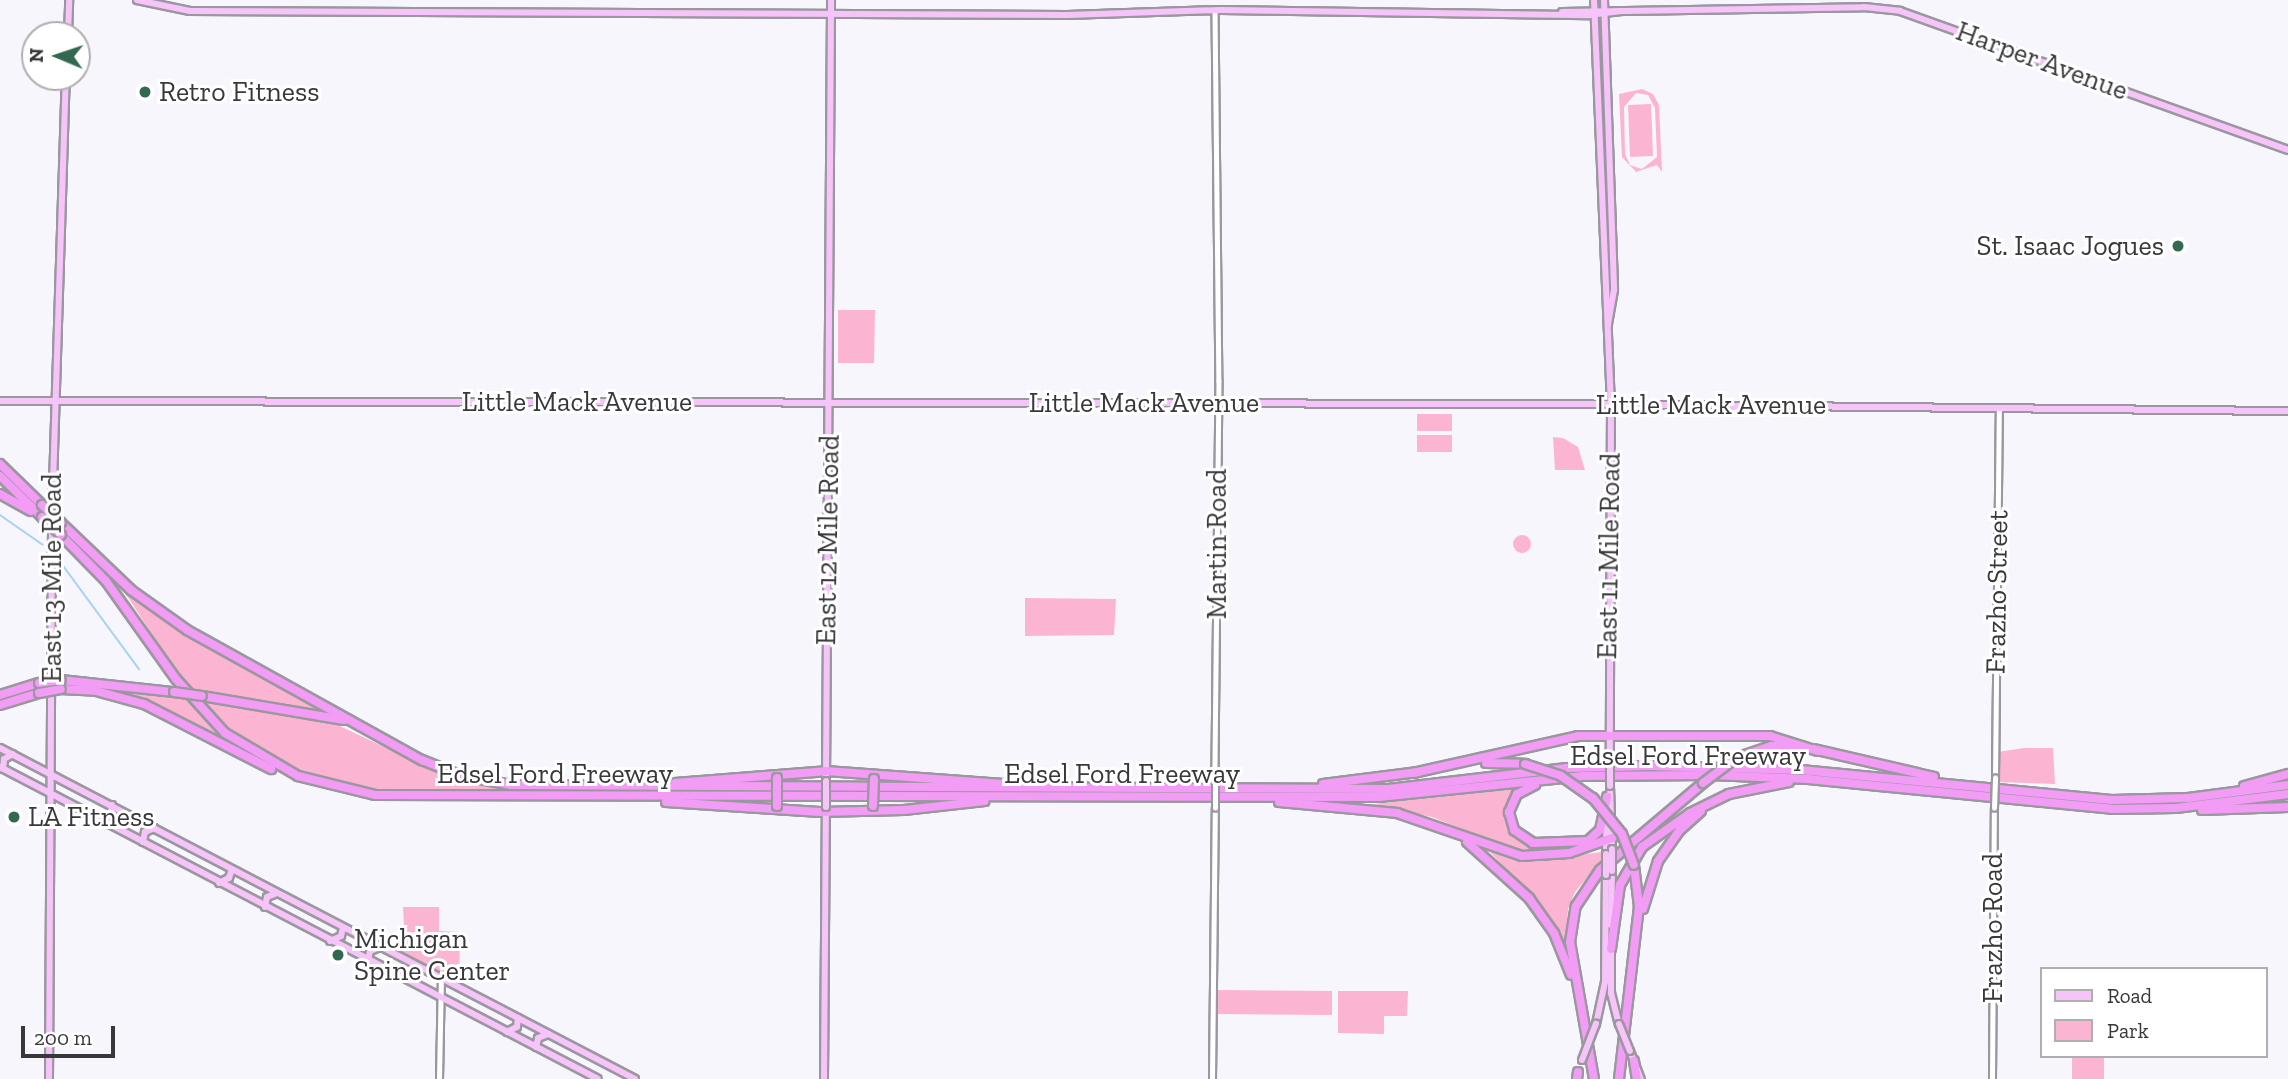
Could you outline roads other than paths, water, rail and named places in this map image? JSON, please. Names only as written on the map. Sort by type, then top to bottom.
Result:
[{"type":"highway","name":"Edsel Ford Freeway","points":[[0,464],[131,590],[175,622],[422,760],[469,777],[543,788],[1403,788],[1567,768],[1649,766],[1781,768],[2139,801],[2288,785]]},
{"type":"highway","points":[[0,476],[42,517]]},
{"type":"highway","points":[[0,494],[42,517]]},
{"type":"highway","name":"Edsel Ford Freeway","points":[[42,517],[106,581],[184,688],[225,733],[298,776],[375,795],[1414,796],[1554,778],[1710,775],[1861,785],[2112,809],[2176,808],[2288,794]]},
{"type":"highway","points":[[0,695],[39,682],[61,680],[174,692],[306,711],[357,724]]},
{"type":"highway","points":[[0,705],[39,693],[61,690],[96,691],[135,701],[288,777],[337,792],[375,795]]},
{"type":"highway","points":[[1413,773],[1555,740],[1610,736],[1770,736],[1818,751]]},
{"type":"highway","points":[[1594,1079],[1577,995],[1570,937],[1579,898],[1600,870],[1703,783],[1736,758],[1779,745],[1966,784]]},
{"type":"highway","points":[[1308,789],[1488,763],[1525,764],[1561,776],[1593,798],[1616,825],[1634,864],[1639,907],[1619,1079]]},
{"type":"highway","points":[[634,787],[826,771],[1033,788]]},
{"type":"highway","points":[[2139,801],[2237,787],[2288,774]]},
{"type":"highway","points":[[779,775],[779,809]]},
{"type":"highway","points":[[871,809],[872,775]]},
{"type":"highway","points":[[1554,778],[1528,786],[1512,802],[1510,822],[1525,841],[1588,841],[1600,830],[1607,797]]},
{"type":"highway","points":[[1611,950],[1620,885],[1630,861],[1667,827],[1724,797],[1784,782],[1861,785]]},
{"type":"highway","points":[[569,796],[779,809],[871,809],[1011,797]]},
{"type":"highway","points":[[1227,797],[1382,810],[1427,822],[1522,856],[1569,853],[1609,839]]},
{"type":"highway","points":[[1632,978],[1646,894],[1658,861],[1691,819],[1724,797]]},
{"type":"highway","points":[[2112,809],[2142,812],[2288,807]]},
{"type":"highway","points":[[1427,822],[1472,845],[1520,886],[1554,933],[1577,995]]},
{"type":"highway","points":[[1634,1061],[1639,1079]]},
{"type":"main road","points":[[68,21],[69,0]]},
{"type":"main road","name":"Harper Avenue","points":[[137,0],[190,11],[1067,15],[1215,10],[1605,12],[1864,7],[1900,11],[2288,150]]},
{"type":"main road","name":"East 12 Mile Road","points":[[824,1079],[831,0]]},
{"type":"main road","name":"East 11 Mile Road","points":[[1594,0],[1611,404],[1611,950],[1615,1013],[1634,1061]]},
{"type":"main road","name":"East 11 Mile Road","points":[[1604,0],[1614,300],[1608,325]]},
{"type":"main road","points":[[1595,37],[1606,39]]},
{"type":"main road","name":"East 13 Mile Road","points":[[49,1079],[55,401],[66,91]]},
{"type":"main road","points":[[1598,111],[1608,111]]},
{"type":"main road","points":[[1601,188],[1611,187]]},
{"type":"main road","points":[[1602,232],[1612,232]]},
{"type":"main road","name":"Little Mack Avenue","points":[[0,401],[1611,404],[2288,411]]},
{"type":"main road","points":[[0,748],[634,1079]]},
{"type":"main road","points":[[13,754],[4,759],[1,768],[597,1079]]},
{"type":"main road","name":"East 11 Mile Road","points":[[1609,839],[1607,797],[1610,786]]},
{"type":"main road","points":[[102,821],[111,814],[113,805]]},
{"type":"main road","points":[[143,842],[145,832],[155,828]]},
{"type":"main road","points":[[219,883],[229,878],[233,869]]},
{"type":"main road","name":"East 11 Mile Road","points":[[1577,1077],[1601,1012],[1609,873]]},
{"type":"main road","points":[[265,907],[267,897],[277,892]]},
{"type":"main road","points":[[330,941],[341,936],[343,928]]},
{"type":"main road","points":[[368,961],[370,951],[380,947]]},
{"type":"main road","points":[[1601,1012],[1608,1009],[1615,1013]]},
{"type":"main road","points":[[508,1032],[517,1027],[518,1018]]},
{"type":"main road","points":[[536,1047],[538,1038],[548,1034]]},
{"type":"street","name":"Martin Road","points":[[1212,1079],[1219,403],[1215,10]]},
{"type":"street","name":"Frazho Street","points":[[1994,778],[1999,407]]},
{"type":"street","name":"Frazho Road","points":[[1992,1079],[1994,778]]},
{"type":"street","points":[[439,1079],[441,978]]},
{"type":"waterway","points":[[0,515],[43,545]]},
{"type":"waterway","points":[[61,563],[139,669]]},
{"type":"place","name":"Retro Fitness","points":[[145,92]]},
{"type":"place","name":"St. Isaac Jogues","points":[[2178,246]]},
{"type":"place","name":"LA Fitness","points":[[14,817]]},
{"type":"place","name":"Michigan Spine Center","points":[[338,955]]}]
